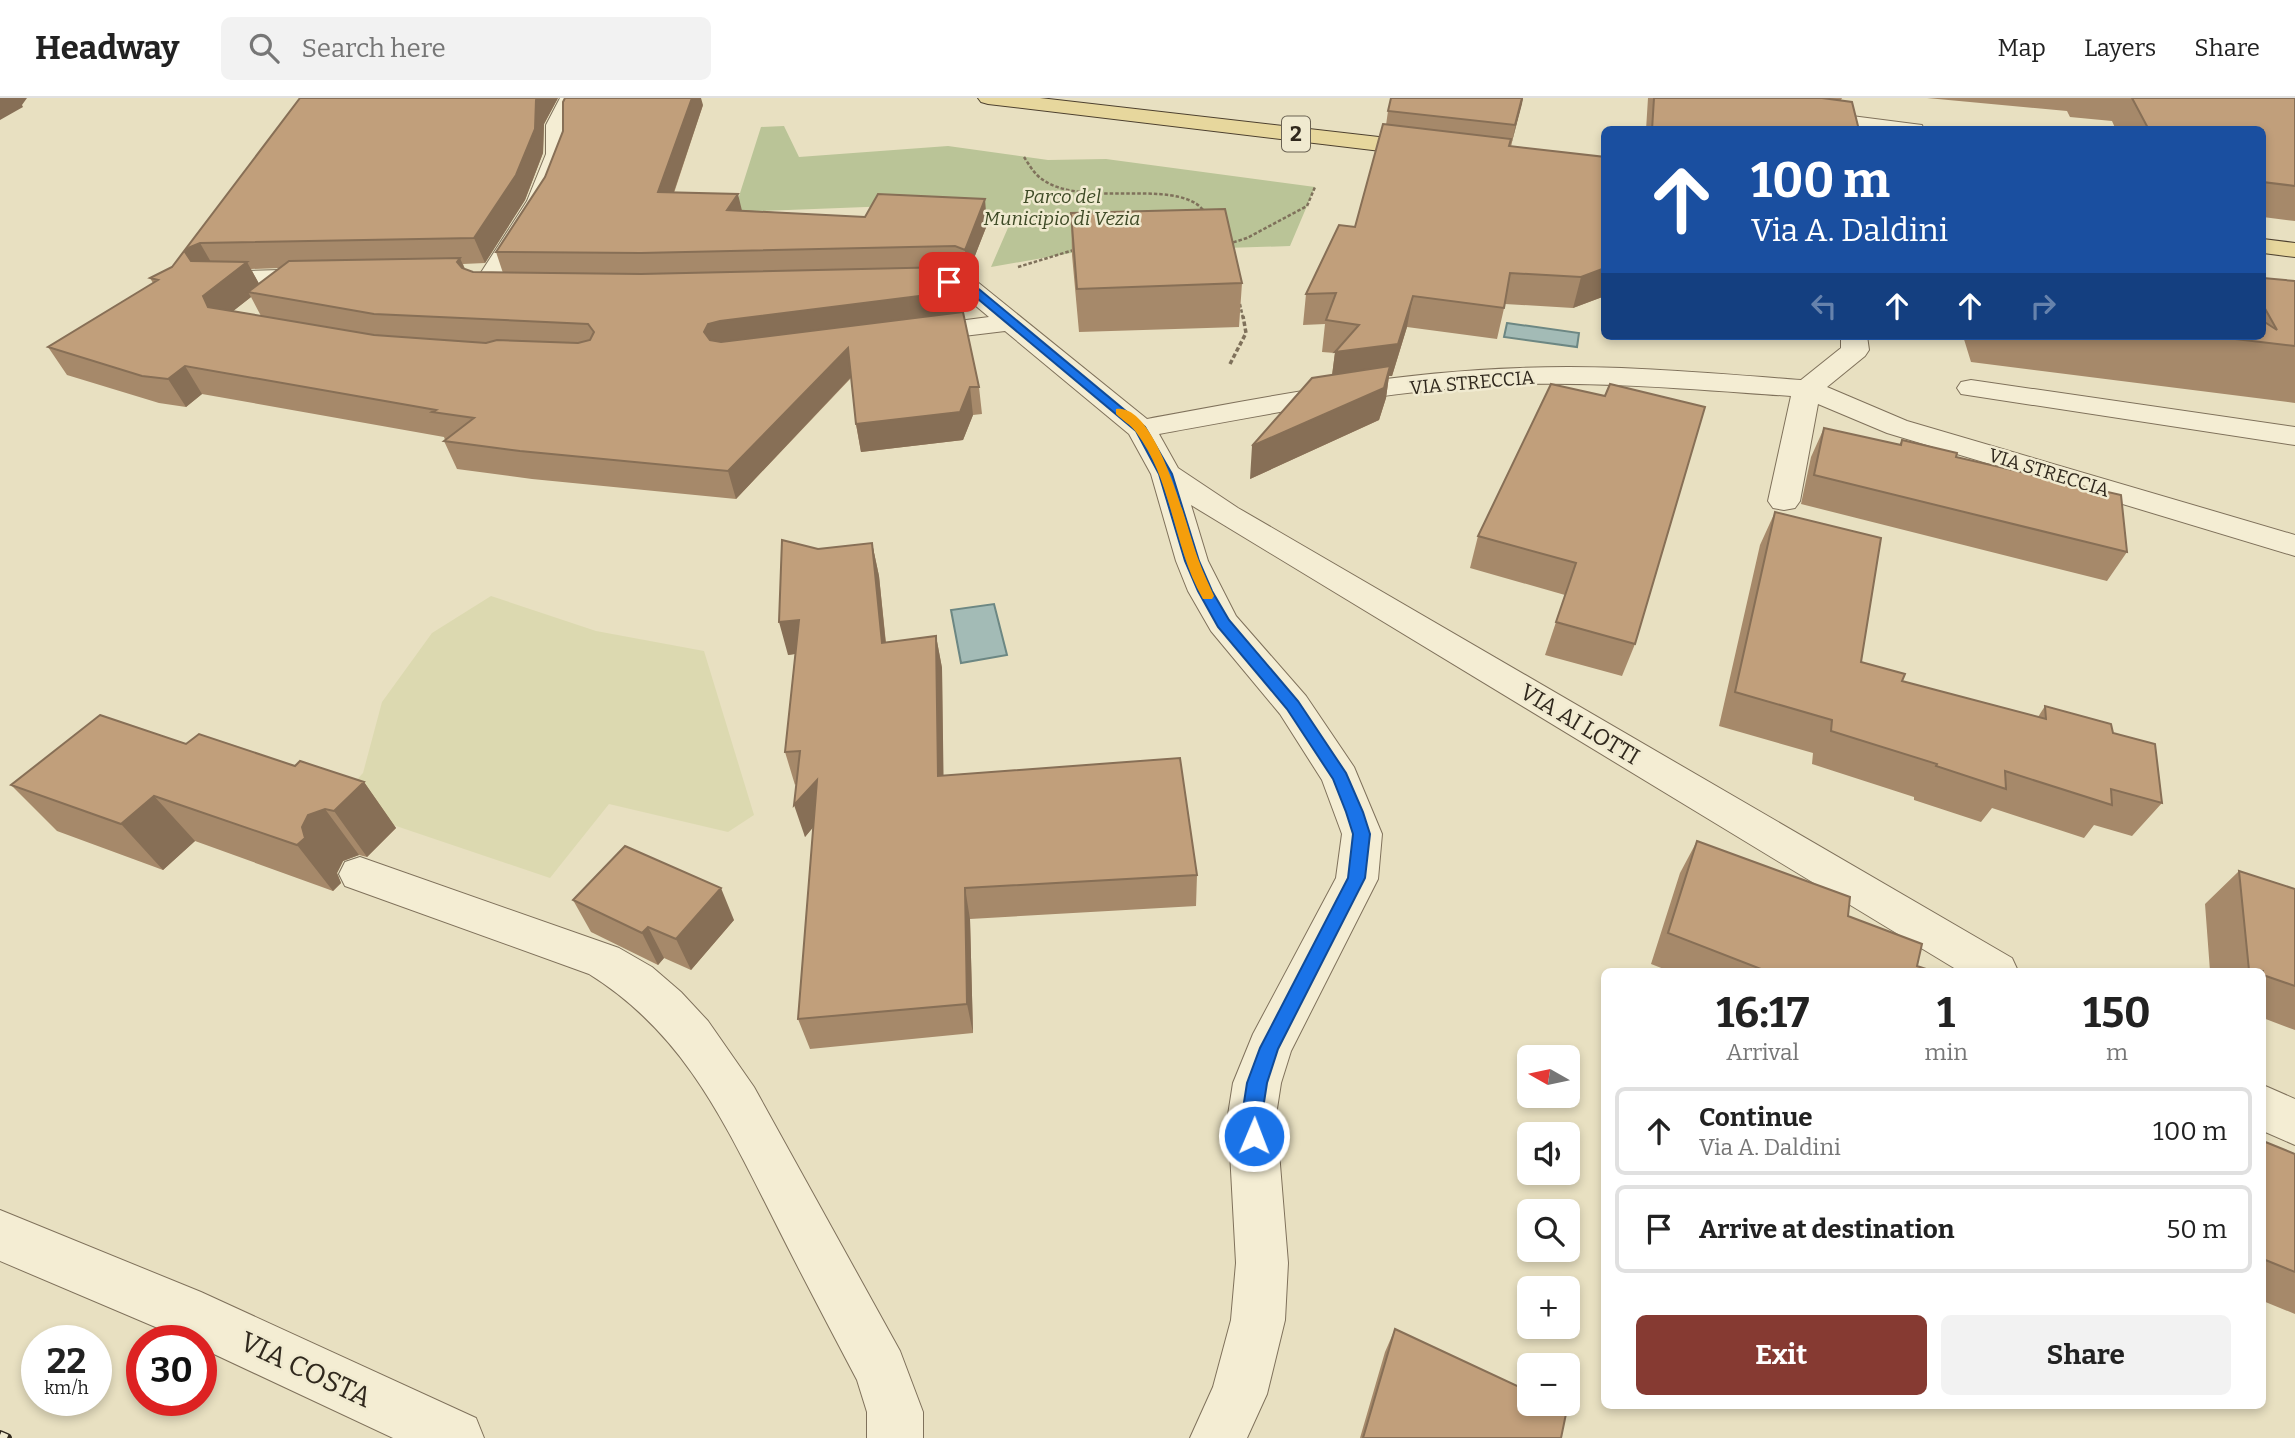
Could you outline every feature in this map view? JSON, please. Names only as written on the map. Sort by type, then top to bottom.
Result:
[{"type":"main road","name":"2","points":[[988,98],[1446,151]]},
{"type":"main road","points":[[2266,246],[2295,250]]},
{"type":"street","points":[[489,281],[539,201],[557,153],[557,125],[570,98]]},
{"type":"street","points":[[1779,113],[1882,126]]},
{"type":"street","points":[[215,280],[340,276]]},
{"type":"street","points":[[265,302],[296,278]]},
{"type":"street","points":[[884,284],[949,282],[966,285],[1141,429],[1166,474],[1192,561],[1205,591],[1223,623],[1293,705],[1340,777],[1362,834],[1357,878],[1269,1048],[1257,1083],[1252,1115],[1262,1263],[1258,1320],[1239,1394],[1218,1438]]},
{"type":"street","points":[[891,337],[1012,321]]},
{"type":"street","points":[[1784,501],[1807,389],[1855,350],[1854,340]]},
{"type":"street","name":"VIA STRECCIA","points":[[1141,429],[1289,402],[1456,380],[1506,377],[1625,377],[1807,389],[1897,427],[2295,547]]},
{"type":"street","points":[[1971,388],[2295,436]]},
{"type":"street","name":"VIA AI LOTTI","points":[[1166,474],[1227,515],[1991,968]]},
{"type":"street","points":[[360,874],[604,961],[630,973],[662,1003],[695,1039],[764,1149],[881,1370],[895,1412],[895,1438]]},
{"type":"street","points":[[2266,1108],[2295,1123]]},
{"type":"street","name":"VIA COSTA","points":[[0,1235],[182,1311],[456,1438]]},
{"type":"path","points":[[1024,157],[1038,174],[1050,181],[1107,195],[1183,197],[1199,203],[1207,216]]},
{"type":"path","points":[[1219,247],[1226,247],[1247,238],[1307,206],[1315,187]]},
{"type":"path","points":[[966,285],[1078,249]]},
{"type":"path","points":[[1229,366],[1246,333],[1238,297]]},
{"type":"shaded area","points":[[491,596],[596,631],[704,651],[754,815],[728,832],[609,804],[550,878],[334,805],[363,773],[382,702],[432,633]]},
{"type":"green space","name":"Parco del Municipio di Vezia","points":[[784,126],[799,157],[948,146],[1048,160],[1106,159],[1315,187],[1290,246],[1071,253],[991,267],[1014,214],[892,206],[734,212],[761,127]]},
{"type":"water","points":[[1507,323],[1579,333],[1577,347],[1504,337]]},
{"type":"water","points":[[994,604],[1007,655],[961,663],[951,610]]},
{"type":"building","points":[[300,98],[537,98],[535,129],[516,175],[474,238],[200,243],[185,252],[191,261],[247,262],[203,296],[208,307],[374,335],[486,343],[497,340],[578,343],[590,340],[594,332],[588,324],[374,314],[248,292],[289,261],[460,258],[457,262],[462,268],[473,272],[641,274],[950,267],[957,270],[959,291],[720,321],[708,324],[704,332],[710,340],[721,342],[963,312],[979,387],[970,387],[960,412],[856,424],[848,348],[728,471],[444,441],[474,418],[185,366],[168,379],[142,376],[48,347],[158,280],[150,278],[172,267]]},
{"type":"building","points":[[565,98],[692,98],[658,192],[738,194],[727,210],[865,217],[878,194],[985,199],[965,250],[955,246],[641,253],[496,252],[545,177],[563,131]]},
{"type":"building","points":[[1391,98],[1522,98],[1515,125],[1388,111]]},
{"type":"building","points":[[1654,98],[1822,98],[1852,102],[1858,126],[1652,126]]},
{"type":"building","points":[[2132,98],[2295,98],[2295,186],[2266,182],[2266,126],[2147,126]]},
{"type":"building","points":[[1383,124],[1511,139],[1509,146],[1601,157],[1601,270],[1581,277],[1510,273],[1504,308],[1413,296],[1398,344],[1335,352],[1359,325],[1326,320],[1336,293],[1306,294],[1339,225],[1355,227]]},
{"type":"building","points":[[1225,209],[1242,283],[1077,289],[1071,213]]},
{"type":"building","points":[[2266,278],[2295,281],[2295,346],[2244,340],[2266,340],[2266,323],[2277,330],[2266,310]]},
{"type":"building","points":[[1390,366],[1384,388],[1252,446],[1312,378]]},
{"type":"building","points":[[1551,384],[1605,396],[1610,384],[1705,407],[1635,644],[1556,622],[1576,563],[1478,536]]},
{"type":"building","points":[[1824,428],[1901,445],[1902,440],[1957,453],[1956,457],[2121,495],[2127,552],[1814,475]]},
{"type":"building","points":[[1775,512],[1881,538],[1861,662],[1905,674],[1902,681],[2046,719],[2045,706],[2111,724],[2113,733],[2155,744],[2162,803],[2111,789],[2112,805],[2005,771],[2006,789],[1831,731],[1832,720],[1735,692]]},
{"type":"building","points":[[782,540],[818,549],[872,543],[882,643],[936,636],[938,776],[1180,758],[1197,875],[965,888],[967,1004],[798,1019],[817,780],[794,805],[800,751],[785,752],[799,620],[779,622]]},
{"type":"building","points":[[100,715],[186,744],[199,734],[295,766],[300,761],[364,782],[334,811],[325,809],[308,815],[302,827],[305,838],[297,845],[154,796],[121,824],[11,785]]},
{"type":"building","points":[[1697,841],[1850,897],[1848,916],[1922,944],[1917,966],[1923,968],[1758,968],[1668,933]]},
{"type":"building","points":[[625,846],[721,888],[676,939],[648,927],[642,933],[573,900]]},
{"type":"building","points":[[2239,871],[2295,889],[2295,986],[2266,976],[2266,968],[2249,968]]},
{"type":"building","points":[[2266,1142],[2295,1154],[2295,1272],[2266,1260]]},
{"type":"building","points":[[1395,1329],[1517,1386],[1517,1416],[1566,1416],[1561,1438],[1363,1438]]},
{"type":"railway","points":[[0,1435],[7,1438]]},
{"type":"slow traffic","points":[[1120,412],[1141,429],[1166,474],[1192,561],[1207,596]]},
{"type":"route","points":[[949,282],[966,285],[976,292],[1141,429],[1166,474],[1192,561],[1205,591],[1223,623],[1293,705],[1340,777],[1355,812],[1362,834],[1357,878],[1269,1048],[1257,1083],[1252,1115],[1254,1136]]}]
